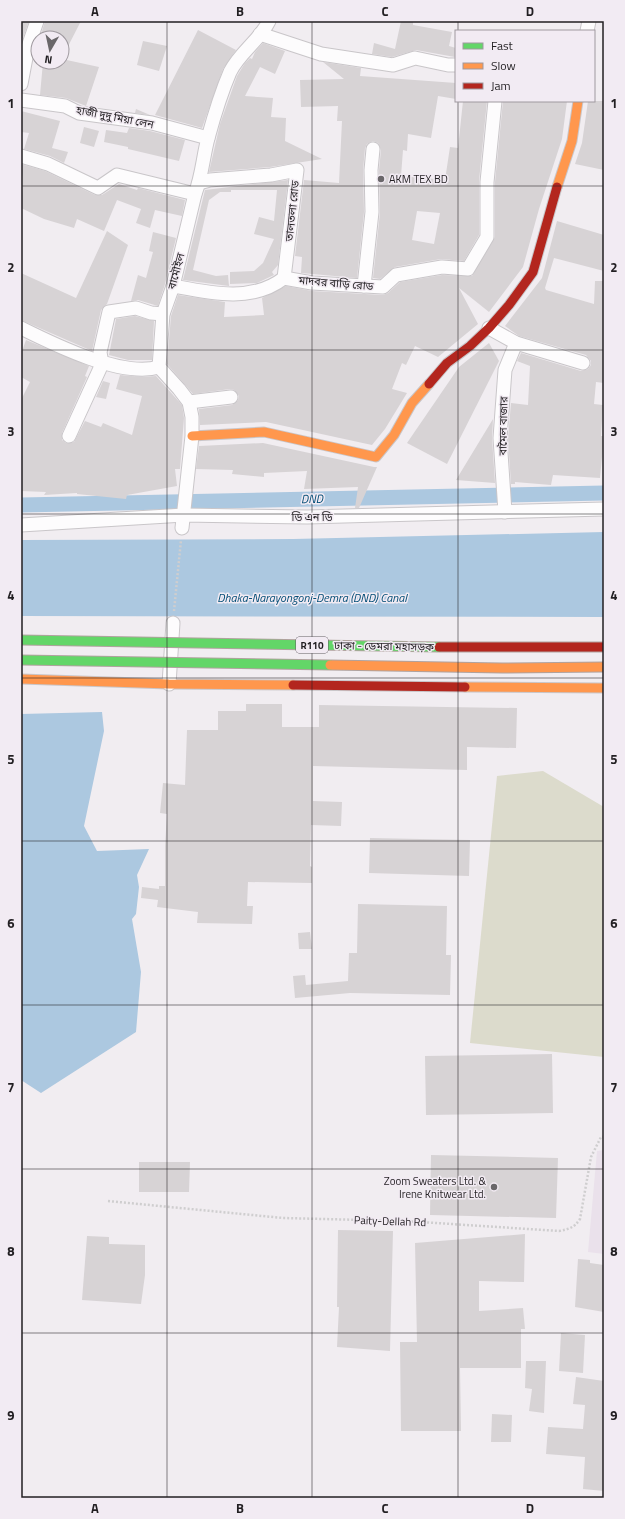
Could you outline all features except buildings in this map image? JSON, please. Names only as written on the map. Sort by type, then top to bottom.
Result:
[{"type":"street","points":[[21,84],[28,47],[37,21]]},
{"type":"street","name":"বামৌইল","points":[[159,367],[163,314],[174,286],[208,138],[231,70],[269,21]]},
{"type":"street","points":[[260,34],[321,54],[393,65],[415,58],[448,65],[455,65]]},
{"type":"street","name":"হাজী দুদু মিয়া লেন","points":[[21,100],[65,106],[79,113],[152,123],[208,138]]},
{"type":"street","name":"মাদবর বাড়ি রোড","points":[[174,286],[218,294],[238,293],[266,289],[284,278],[312,283],[383,287],[396,275],[442,267],[468,269],[487,237],[487,182],[495,102]]},
{"type":"street","points":[[192,436],[264,432],[376,457],[394,435],[412,403],[447,363],[470,346],[488,328],[509,305],[533,272],[549,212],[572,142],[578,102]]},
{"type":"street","points":[[364,286],[372,212],[371,170],[373,149]]},
{"type":"street","points":[[21,156],[48,164],[98,188],[117,175],[197,189]]},
{"type":"street","name":"তালতলা রোড","points":[[197,189],[210,180],[271,175],[296,170],[284,278]]},
{"type":"street","points":[[69,436],[102,364],[100,352],[109,312],[136,308],[151,313],[163,314]]},
{"type":"street","points":[[21,328],[102,364],[148,371],[159,367],[180,389],[189,402],[192,417],[192,436],[183,521]]},
{"type":"street","points":[[488,328],[516,343],[583,363]]},
{"type":"street","name":"বামৈল বাজার","points":[[506,512],[500,438],[505,370],[516,343]]},
{"type":"street","points":[[189,402],[230,397]]},
{"type":"street","name":"ডি এন ডি","points":[[21,525],[604,509]]},
{"type":"street","points":[[169,684],[173,623]]},
{"type":"street","name":"ঢাকা - ডেমরা মহাসড়ক","points":[[21,640],[502,648],[604,647]]},
{"type":"street","name":"ঢাকা - ডেমরা মহাসড়ক","points":[[21,660],[502,668],[604,667]]},
{"type":"street","points":[[21,679],[169,684],[604,688]]},
{"type":"path","points":[[173,623],[183,521]]},
{"type":"path","name":"Paity-Dellah Rd","points":[[108,1201],[283,1218],[405,1221],[559,1231],[570,1229],[580,1219],[591,1157],[601,1137],[604,1137]]},
{"type":"shaded area","points":[[543,771],[604,807],[604,1057],[470,1043],[497,776]]},
{"type":"shaded area","points":[[604,1150],[604,1254],[588,1252],[597,1151]]},
{"type":"water","name":"Dhaka-Narayongonj-Demra (DND) Canal","points":[[604,532],[604,617],[21,616],[21,540],[293,539]]},
{"type":"water","points":[[102,712],[104,731],[84,826],[97,851],[149,849],[137,875],[139,887],[136,914],[132,919],[141,972],[136,1032],[41,1093],[21,1080],[21,714]]},
{"type":"waterway","name":"DND","points":[[21,505],[604,493]]},
{"type":"traffic: slow","points":[[557,187],[572,141],[578,102]]},
{"type":"traffic: slow","points":[[192,436],[264,432],[376,457],[394,435],[412,403],[429,384]]},
{"type":"traffic: slow","points":[[330,665],[502,668],[604,667]]},
{"type":"traffic: slow","points":[[21,679],[169,684],[293,685]]},
{"type":"traffic: slow","points":[[465,687],[604,688]]},
{"type":"traffic: jam","points":[[429,384],[447,363],[470,346],[489,328],[509,305],[533,272],[557,187]]},
{"type":"traffic: jam","points":[[439,647],[604,647]]},
{"type":"traffic: jam","points":[[293,685],[465,687]]},
{"type":"traffic: fast","points":[[21,640],[439,647]]},
{"type":"traffic: fast","points":[[21,660],[330,665]]},
{"type":"place","name":"AKM TEX BD","points":[[381,179]]},
{"type":"place","name":"Zoom Sweaters Ltd. & Irene Knitwear Ltd.","points":[[494,1187]]}]
